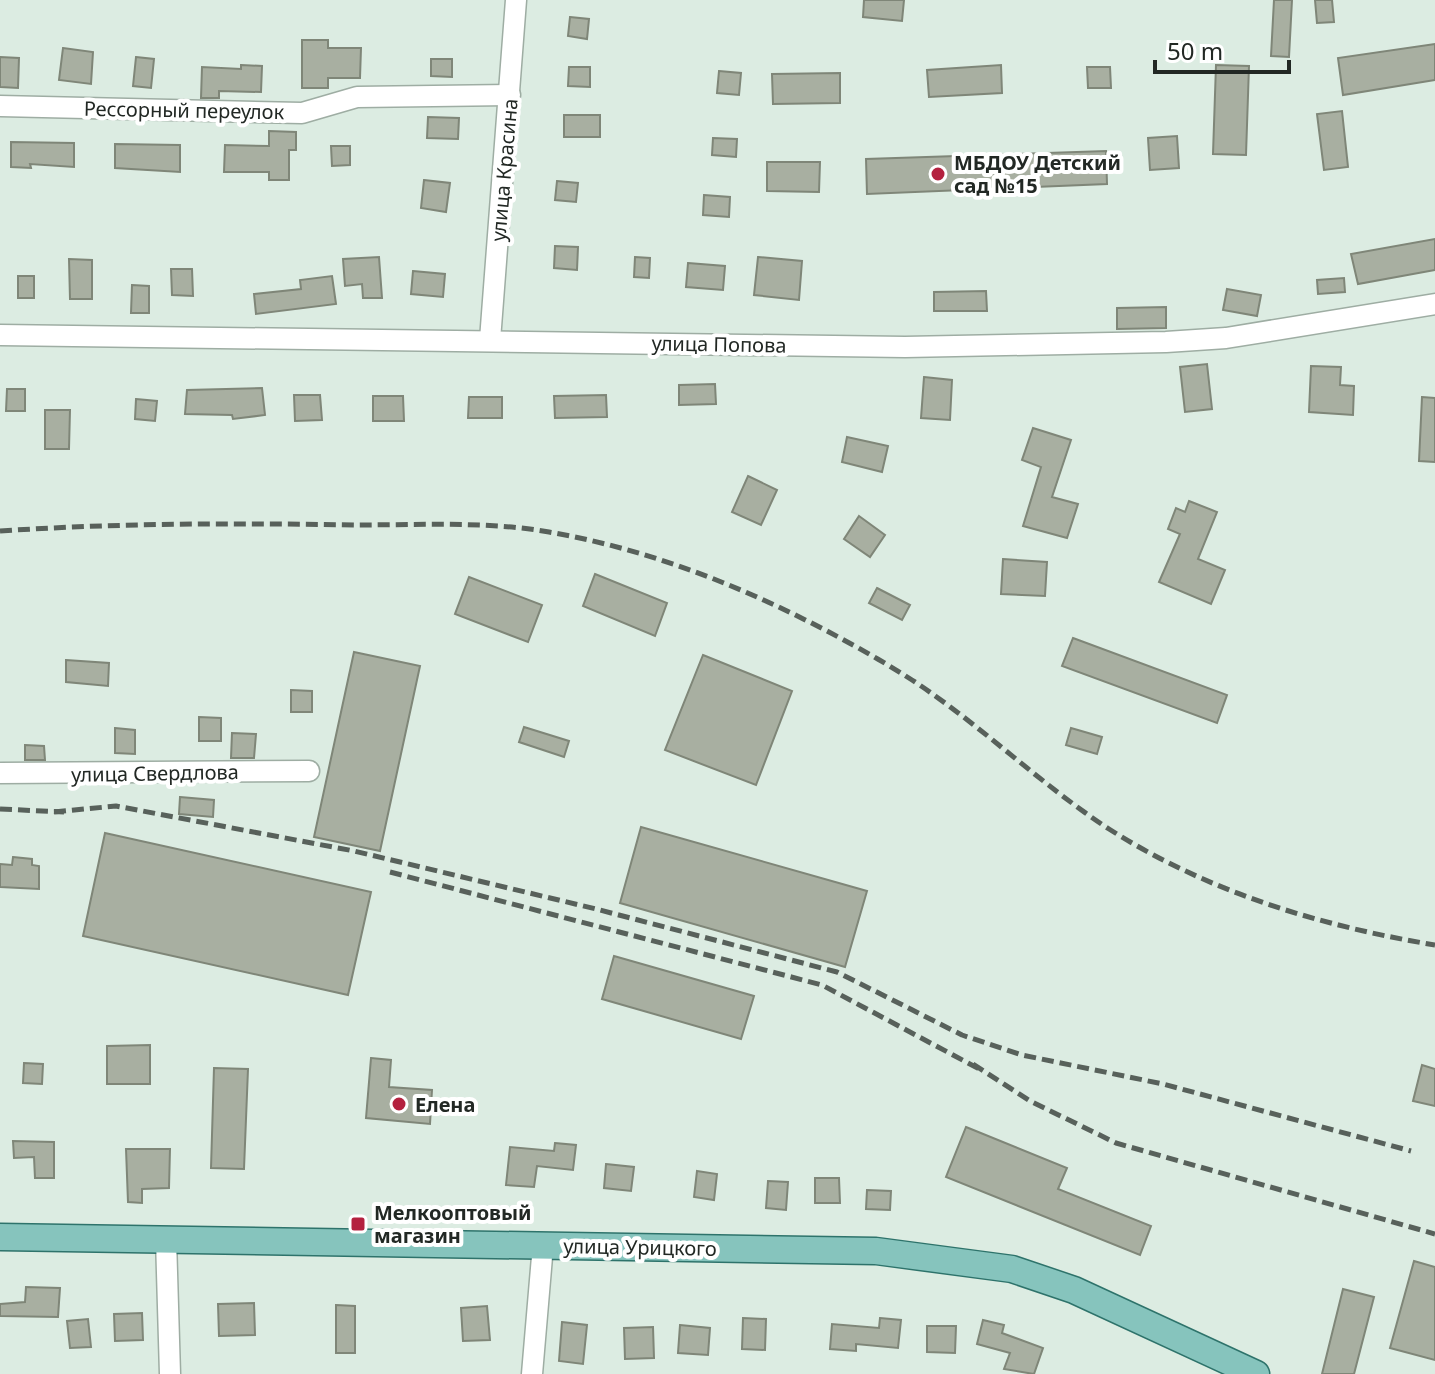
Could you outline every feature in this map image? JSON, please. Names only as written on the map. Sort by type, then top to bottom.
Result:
[{"type":"main road","name":"улица Урицкого","points":[[0,1237],[876,1251],[1012,1269],[1074,1290],[1256,1374]]},
{"type":"street","name":"улица Красина","points":[[490,340],[516,0]]},
{"type":"street","name":"Рессорный переулок","points":[[0,106],[302,113],[357,97],[510,95]]},
{"type":"street","name":"улица Попова","points":[[0,335],[905,347],[1166,342],[1242,335],[1435,304]]},
{"type":"street","name":"улица Свердлова","points":[[0,773],[309,771]]},
{"type":"street","points":[[166,1239],[170,1374]]},
{"type":"street","points":[[532,1374],[543,1245]]},
{"type":"building","points":[[864,0],[904,0],[902,21],[863,17]]},
{"type":"building","points":[[1274,0],[1292,0],[1289,57],[1271,56]]},
{"type":"building","points":[[1315,0],[1332,0],[1334,22],[1317,23]]},
{"type":"building","points":[[570,17],[589,19],[587,39],[568,36]]},
{"type":"building","points":[[302,40],[328,40],[328,48],[361,48],[360,78],[328,78],[328,88],[302,88]]},
{"type":"building","points":[[1435,44],[1435,80],[1343,95],[1338,58]]},
{"type":"building","points":[[63,48],[93,52],[91,84],[59,80]]},
{"type":"building","points":[[0,57],[19,58],[18,88],[0,87]]},
{"type":"building","points":[[136,57],[154,59],[151,88],[133,86]]},
{"type":"building","points":[[431,59],[452,59],[452,77],[431,76]]},
{"type":"building","points":[[241,65],[262,66],[261,92],[219,91],[219,98],[201,98],[202,67],[241,69]]},
{"type":"building","points":[[1001,65],[1002,93],[929,97],[927,70]]},
{"type":"building","points":[[1216,65],[1249,66],[1246,155],[1213,154]]},
{"type":"building","points":[[569,67],[590,67],[590,87],[568,86]]},
{"type":"building","points":[[1087,67],[1110,67],[1111,88],[1088,88]]},
{"type":"building","points":[[719,71],[741,73],[739,95],[717,93]]},
{"type":"building","points":[[840,73],[840,103],[773,104],[772,74]]},
{"type":"building","points":[[1342,111],[1348,167],[1324,170],[1317,114]]},
{"type":"building","points":[[564,115],[600,115],[600,137],[564,137]]},
{"type":"building","points":[[428,117],[459,118],[458,139],[427,138]]},
{"type":"building","points":[[269,131],[296,132],[296,150],[289,150],[289,180],[269,180],[269,172],[224,172],[225,145],[269,146]]},
{"type":"building","points":[[1177,136],[1179,168],[1150,170],[1148,138]]},
{"type":"building","points":[[713,138],[737,139],[736,157],[712,155]]},
{"type":"building","points":[[11,142],[74,143],[74,167],[30,164],[31,168],[11,167]]},
{"type":"building","points":[[115,144],[180,145],[180,172],[115,168]]},
{"type":"building","points":[[331,146],[350,146],[350,165],[332,166]]},
{"type":"building","name":"МБДОУ Детский сад №15","points":[[1106,151],[1107,184],[867,194],[866,159]]},
{"type":"building","points":[[767,162],[820,162],[819,192],[767,191]]},
{"type":"building","points":[[424,180],[450,183],[446,212],[421,208]]},
{"type":"building","points":[[557,181],[578,183],[576,202],[555,200]]},
{"type":"building","points":[[704,195],[730,197],[729,217],[703,215]]},
{"type":"building","points":[[1435,239],[1435,270],[1358,284],[1351,254]]},
{"type":"building","points":[[555,246],[578,247],[577,270],[554,268]]},
{"type":"building","points":[[379,257],[382,298],[363,298],[362,284],[345,286],[343,259]]},
{"type":"building","points":[[635,257],[650,258],[649,278],[634,277]]},
{"type":"building","points":[[758,257],[802,261],[799,300],[754,295]]},
{"type":"building","points":[[69,259],[92,260],[92,299],[70,299]]},
{"type":"building","points":[[688,263],[725,266],[723,290],[686,287]]},
{"type":"building","points":[[171,269],[192,269],[193,296],[172,295]]},
{"type":"building","points":[[413,271],[445,274],[443,297],[411,294]]},
{"type":"building","points":[[18,276],[34,276],[34,298],[18,298]]},
{"type":"building","points":[[332,276],[336,304],[256,314],[254,294],[301,289],[300,280]]},
{"type":"building","points":[[1344,278],[1345,292],[1318,294],[1317,280]]},
{"type":"building","points":[[132,285],[149,286],[149,313],[131,313]]},
{"type":"building","points":[[1227,289],[1261,295],[1257,316],[1223,310]]},
{"type":"building","points":[[986,291],[987,311],[934,311],[934,292]]},
{"type":"building","points":[[1166,307],[1166,328],[1117,329],[1117,308]]},
{"type":"building","points":[[1207,364],[1212,409],[1185,412],[1180,367]]},
{"type":"building","points":[[1311,366],[1341,367],[1340,385],[1354,386],[1353,415],[1309,412]]},
{"type":"building","points":[[924,377],[952,380],[950,420],[921,418]]},
{"type":"building","points":[[715,384],[716,404],[679,405],[679,385]]},
{"type":"building","points":[[262,388],[265,415],[233,419],[232,415],[185,414],[187,390]]},
{"type":"building","points":[[7,389],[25,389],[25,411],[6,411]]},
{"type":"building","points":[[294,395],[320,395],[322,420],[295,421]]},
{"type":"building","points":[[606,395],[607,417],[555,418],[554,396]]},
{"type":"building","points":[[373,396],[403,396],[404,421],[373,421]]},
{"type":"building","points":[[469,397],[502,397],[502,418],[468,418]]},
{"type":"building","points":[[1422,397],[1435,398],[1435,462],[1419,461]]},
{"type":"building","points":[[136,399],[157,401],[155,421],[135,419]]},
{"type":"building","points":[[45,410],[70,410],[69,449],[45,449]]},
{"type":"building","points":[[1033,428],[1071,440],[1052,497],[1078,504],[1067,538],[1023,526],[1041,467],[1022,460]]},
{"type":"building","points":[[847,437],[888,446],[882,472],[842,462]]},
{"type":"building","points":[[748,476],[777,490],[761,525],[732,512]]},
{"type":"building","points":[[1189,501],[1217,512],[1198,559],[1225,570],[1211,604],[1159,582],[1180,534],[1168,529],[1176,508],[1185,512]]},
{"type":"building","points":[[859,516],[885,535],[870,557],[844,539]]},
{"type":"building","points":[[1003,559],[1047,562],[1045,596],[1001,594]]},
{"type":"building","points":[[595,574],[667,603],[655,636],[583,606]]},
{"type":"building","points":[[469,577],[542,605],[528,642],[455,614]]},
{"type":"building","points":[[877,588],[910,605],[902,620],[869,603]]},
{"type":"building","points":[[1073,638],[1227,695],[1217,723],[1062,666]]},
{"type":"building","points":[[354,652],[420,666],[380,851],[314,837]]},
{"type":"building","points":[[703,655],[792,691],[756,785],[665,750]]},
{"type":"building","points":[[66,660],[109,663],[108,686],[66,682]]},
{"type":"building","points":[[291,690],[312,691],[312,712],[291,712]]},
{"type":"building","points":[[199,717],[221,718],[221,741],[199,741]]},
{"type":"building","points":[[524,727],[569,741],[564,757],[519,742]]},
{"type":"building","points":[[115,728],[135,730],[135,754],[115,753]]},
{"type":"building","points":[[1071,728],[1102,737],[1097,754],[1066,745]]},
{"type":"building","points":[[232,733],[256,734],[254,758],[231,758]]},
{"type":"building","points":[[25,745],[44,746],[45,760],[25,760]]},
{"type":"building","points":[[180,797],[214,800],[213,817],[179,814]]},
{"type":"building","points":[[641,827],[867,891],[845,967],[620,903]]},
{"type":"building","points":[[105,833],[371,892],[348,995],[83,936]]},
{"type":"building","points":[[13,857],[32,859],[32,865],[39,866],[39,889],[0,887],[0,864],[12,865]]},
{"type":"building","points":[[614,956],[754,996],[741,1039],[602,999]]},
{"type":"building","points":[[150,1045],[150,1084],[107,1084],[107,1046]]},
{"type":"building","name":"Елена","points":[[371,1058],[391,1060],[389,1087],[432,1090],[430,1124],[366,1118]]},
{"type":"building","points":[[24,1063],[43,1064],[42,1084],[23,1083]]},
{"type":"building","points":[[1422,1065],[1435,1069],[1435,1106],[1413,1101]]},
{"type":"building","points":[[214,1068],[248,1069],[244,1169],[211,1168]]},
{"type":"building","points":[[966,1127],[1067,1168],[1058,1189],[1151,1226],[1140,1255],[946,1177]]},
{"type":"building","points":[[13,1141],[54,1142],[54,1178],[35,1178],[34,1157],[14,1158]]},
{"type":"building","points":[[555,1143],[576,1145],[573,1170],[537,1166],[534,1187],[506,1185],[510,1147],[554,1151]]},
{"type":"building","points":[[126,1149],[170,1149],[169,1188],[142,1189],[142,1203],[128,1202]]},
{"type":"building","points":[[606,1164],[634,1167],[631,1191],[604,1188]]},
{"type":"building","points":[[697,1171],[717,1174],[714,1200],[694,1197]]},
{"type":"building","points":[[815,1178],[839,1178],[840,1203],[815,1203]]},
{"type":"building","points":[[768,1181],[788,1182],[786,1210],[766,1208]]},
{"type":"building","points":[[867,1190],[891,1191],[890,1210],[866,1209]]},
{"type":"building","points":[[1414,1261],[1435,1267],[1435,1360],[1390,1348]]},
{"type":"building","points":[[26,1287],[60,1288],[58,1317],[0,1316],[0,1304],[25,1302]]},
{"type":"building","points":[[1343,1289],[1374,1297],[1354,1374],[1322,1374]]},
{"type":"building","points":[[254,1303],[255,1335],[219,1336],[218,1304]]},
{"type":"building","points":[[336,1305],[355,1306],[355,1353],[336,1353]]},
{"type":"building","points":[[487,1306],[490,1340],[463,1341],[461,1308]]},
{"type":"building","points":[[142,1313],[143,1340],[115,1341],[114,1314]]},
{"type":"building","points":[[743,1318],[766,1319],[765,1350],[742,1349]]},
{"type":"building","points":[[880,1318],[901,1320],[898,1348],[856,1344],[856,1351],[830,1349],[832,1324],[879,1328]]},
{"type":"building","points":[[88,1319],[91,1347],[70,1348],[67,1321]]},
{"type":"building","points":[[983,1320],[1004,1325],[1002,1333],[1043,1348],[1034,1374],[1004,1369],[1010,1353],[977,1344]]},
{"type":"building","points":[[562,1322],[587,1325],[583,1364],[559,1361]]},
{"type":"building","points":[[680,1325],[710,1328],[708,1355],[678,1353]]},
{"type":"building","points":[[927,1326],[956,1326],[955,1353],[927,1352]]},
{"type":"building","points":[[653,1327],[654,1358],[625,1359],[624,1328]]},
{"type":"railway","points":[[0,531],[178,524],[477,525],[549,532],[656,558],[725,583],[869,654],[937,697],[1084,812],[1186,871],[1266,904],[1307,917],[1435,945]]},
{"type":"railway","points":[[54,812],[116,806],[354,851],[596,909],[837,972],[962,1035],[1022,1055],[1163,1084],[1411,1151]]},
{"type":"railway","points":[[0,809],[64,812]]},
{"type":"railway","points":[[390,872],[822,985],[983,1071]]},
{"type":"railway","points":[[973,1064],[1030,1101],[1116,1143],[1435,1234]]},
{"type":"place","name":"МБДОУ Детский сад №15","points":[[938,174]]},
{"type":"place","name":"Елена","points":[[399,1104]]},
{"type":"place","name":"Мелкооптовый магазин","points":[[358,1224]]}]
